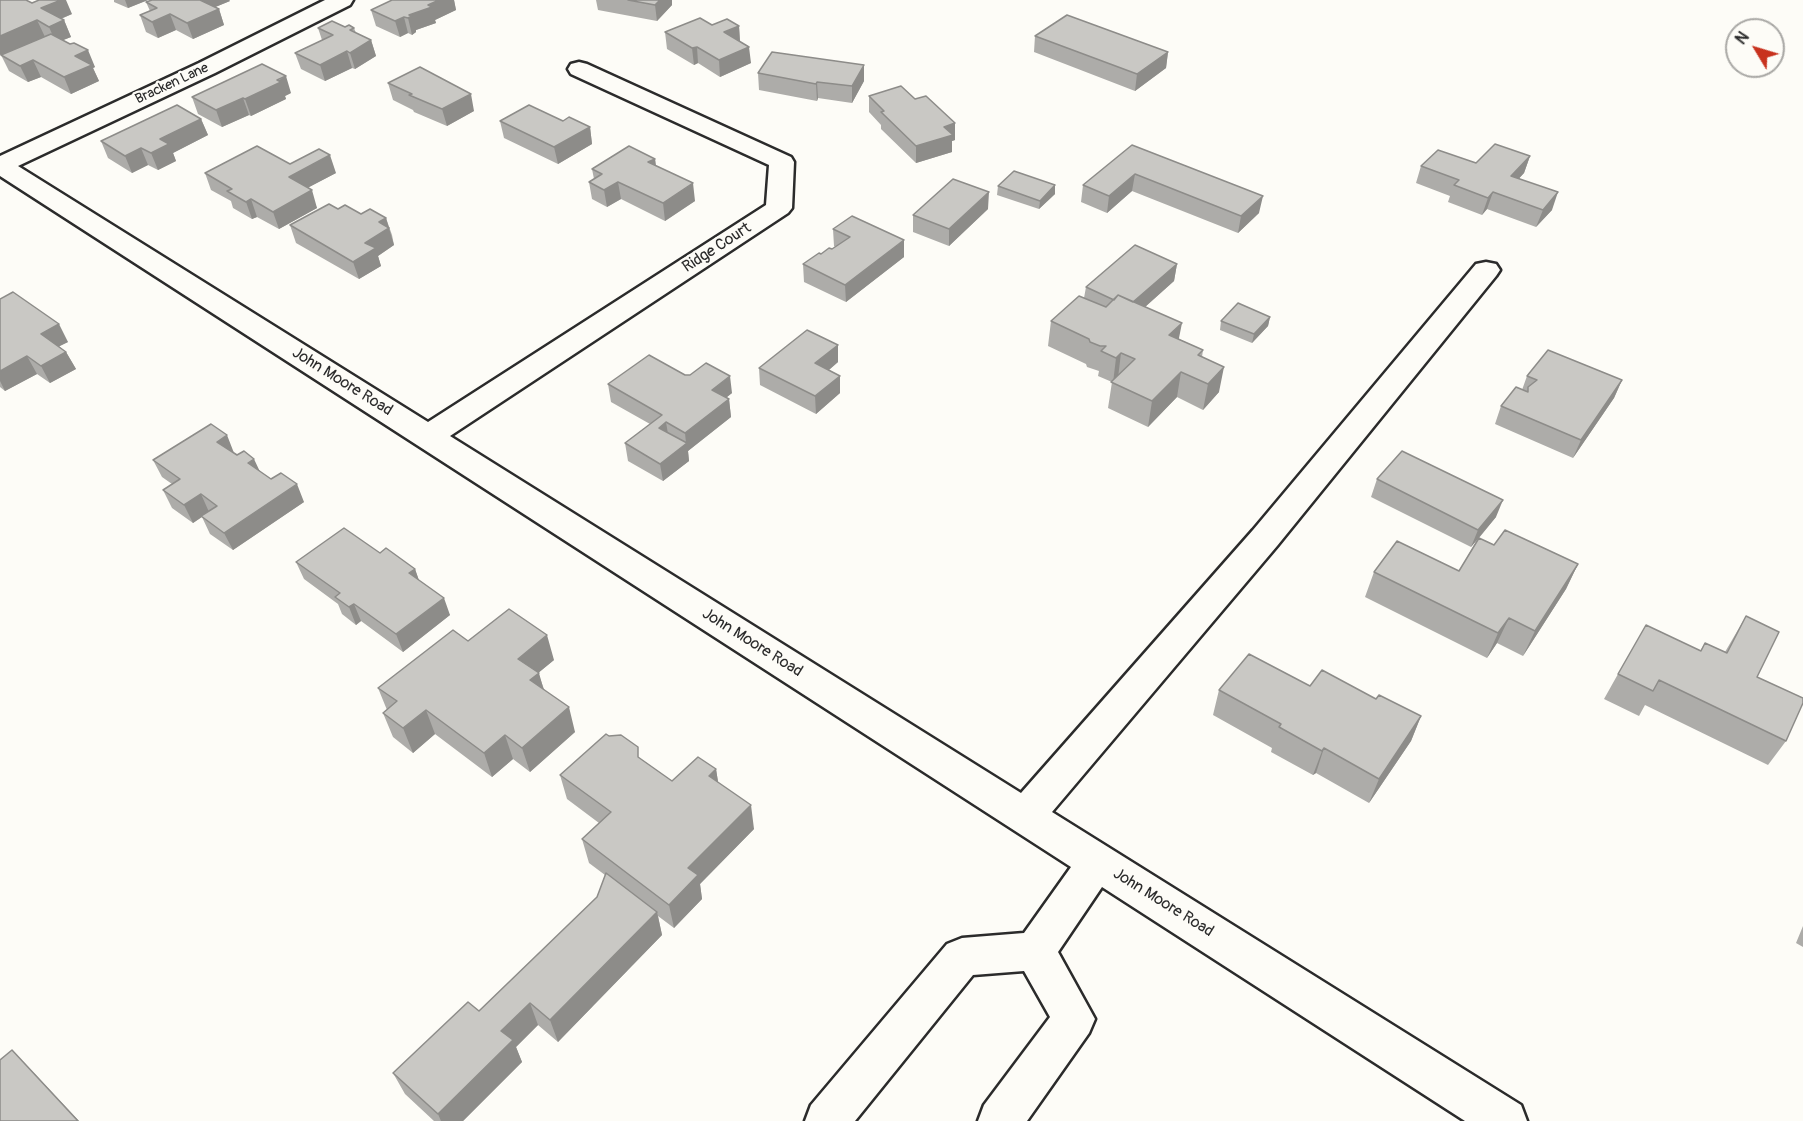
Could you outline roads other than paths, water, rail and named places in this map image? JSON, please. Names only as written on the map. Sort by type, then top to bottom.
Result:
[{"type":"street","name":"Bracken Lane","points":[[0,165],[207,68],[340,0]]},
{"type":"street","name":"Ridge Court","points":[[428,436],[779,208],[782,162],[579,69]]},
{"type":"street","name":"John Moore Road","points":[[0,165],[1505,1121]]},
{"type":"street","points":[[1025,816],[1265,538],[1486,270]]},
{"type":"street","points":[[1035,951],[1097,862]]},
{"type":"street","points":[[827,1121],[962,957],[1035,951]]},
{"type":"street","points":[[999,1121],[1074,1019],[1035,951]]}]
